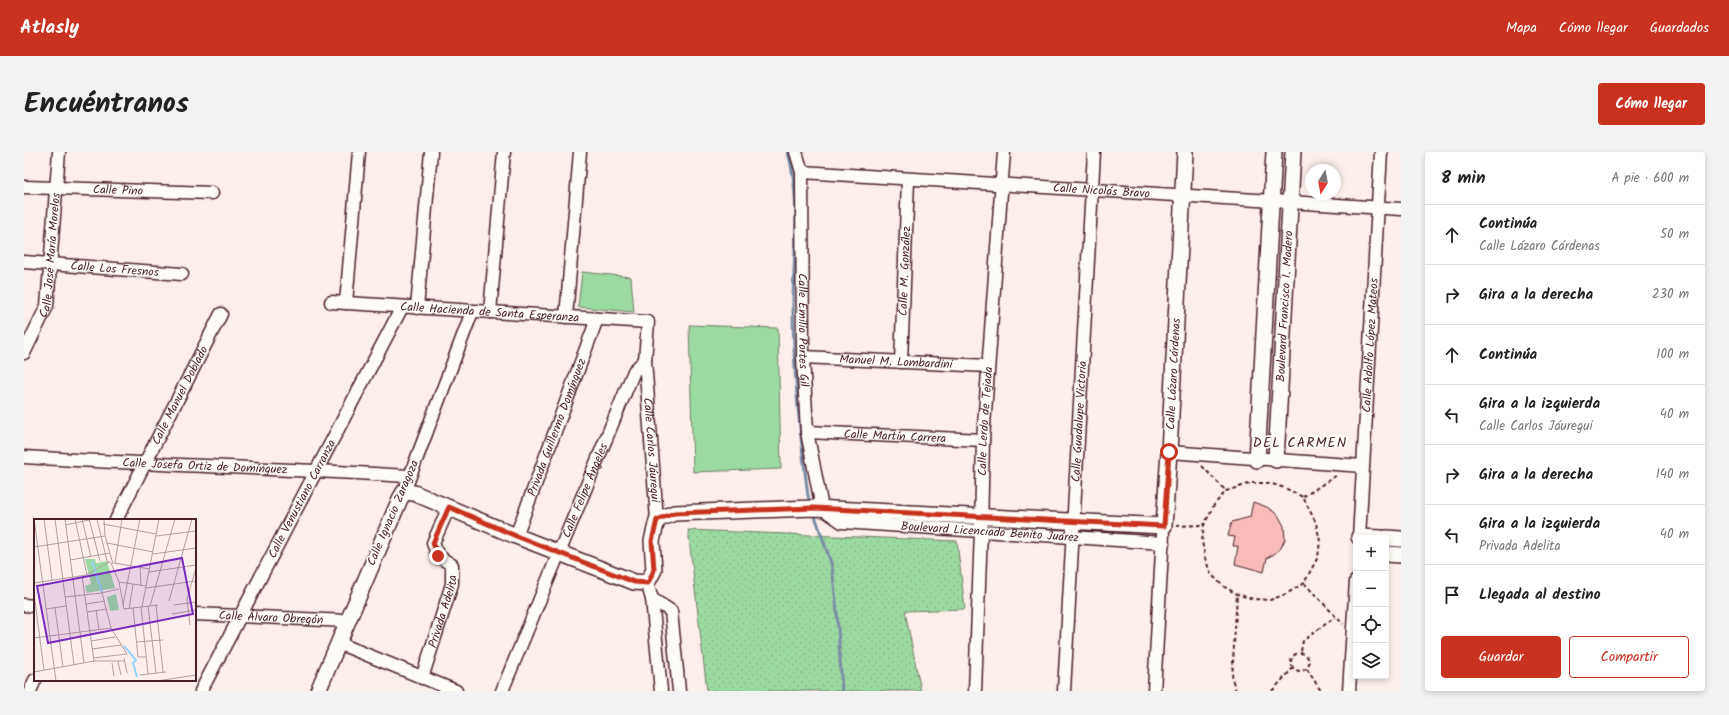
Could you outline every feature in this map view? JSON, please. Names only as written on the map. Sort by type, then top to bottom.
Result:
[{"type":"street","name":"Calle José María Morelos","points":[[24,353],[47,306],[59,152]]},
{"type":"street","points":[[346,303],[359,152]]},
{"type":"street","points":[[418,308],[431,152]]},
{"type":"street","points":[[490,312],[504,152]]},
{"type":"street","points":[[566,317],[580,152]]},
{"type":"street","name":"Calle Emilio Portes Gil","points":[[796,152],[802,172],[803,357],[807,432],[818,508]]},
{"type":"street","name":"Calle Lerdo de Tejada","points":[[975,691],[982,516],[983,440],[1004,152]]},
{"type":"street","name":"Calle Guadalupe Victoria","points":[[1064,691],[1094,152]]},
{"type":"street","name":"Calle Lázaro Cárdenas","points":[[1154,691],[1169,452],[1185,152]]},
{"type":"street","name":"Boulevard Francisco I. Madero","points":[[1257,460],[1274,152]]},
{"type":"street","name":"Boulevard Francisco I. Madero","points":[[1276,460],[1293,152]]},
{"type":"street","name":"Calle Adolfo López Mateos","points":[[1359,535],[1358,465],[1382,152]]},
{"type":"street","name":"Calle Nicolás Bravo","points":[[802,172],[908,180],[1401,209]]},
{"type":"street","name":"Calle M. González","points":[[901,362],[908,180]]},
{"type":"street","name":"Calle Pino","points":[[24,187],[212,193]]},
{"type":"street","name":"Calle Los Fresnos","points":[[24,262],[182,274]]},
{"type":"street","name":"Calle Hacienda de Santa Esperanza","points":[[331,302],[648,322]]},
{"type":"street","name":"Calle Venustiano Carranza","points":[[201,691],[402,307]]},
{"type":"street","name":"Calle Ignacio Zaragoza","points":[[318,691],[400,498],[404,492],[472,312]]},
{"type":"street","name":"Calle Manuel Doblado","points":[[116,519],[221,314]]},
{"type":"street","name":"Privada Guillermo Domínguez","points":[[516,536],[597,319]]},
{"type":"street","name":"Calle Carlos Jáuregui","points":[[648,322],[645,360],[657,520],[652,541],[654,570],[648,583]]},
{"type":"street","name":"Manuel M. Lombardini","points":[[803,357],[988,366]]},
{"type":"street","name":"Calle Felipe Ángeles","points":[[502,691],[558,552],[634,371],[645,360]]},
{"type":"street","name":"Calle Martín Carrera","points":[[807,432],[983,440]]},
{"type":"street","points":[[1169,452],[1257,460],[1358,465]]},
{"type":"street","name":"Calle Josefa Ortiz de Domínguez","points":[[24,457],[144,464],[316,470],[409,476]]},
{"type":"street","points":[[404,492],[414,493],[516,536],[634,582],[648,583],[652,599],[661,691]]},
{"type":"street","name":"Privada Adelita","points":[[422,678],[452,584],[452,564],[438,556],[433,543],[449,507]]},
{"type":"street","points":[[657,520],[674,513],[818,508]]},
{"type":"street","name":"Boulevard Licenciado Benito Juárez","points":[[818,508],[1164,526]]},
{"type":"street","name":"Boulevard Licenciado Benito Juárez","points":[[818,508],[842,522],[1163,543]]},
{"type":"street","points":[[1389,538],[1401,539]]},
{"type":"street","points":[[1389,554],[1401,555]]},
{"type":"street","points":[[652,599],[671,611],[679,691]]},
{"type":"street","name":"Calle Álvaro Obregón","points":[[196,614],[347,621]]},
{"type":"street","points":[[1349,691],[1353,633]]},
{"type":"street","points":[[338,643],[456,691]]},
{"type":"street","points":[[30,691],[35,681]]},
{"type":"path","points":[[1191,454],[1226,491]]},
{"type":"path","points":[[1303,497],[1358,465]]},
{"type":"path","points":[[1252,483],[1269,483],[1285,488],[1303,497],[1316,523],[1320,541],[1318,558],[1304,583],[1286,594],[1270,600],[1253,599],[1237,594],[1223,586],[1211,574],[1205,558],[1202,541],[1204,525],[1214,505],[1226,491],[1252,483]]},
{"type":"path","points":[[1164,526],[1204,525]]},
{"type":"path","points":[[1304,583],[1335,617],[1353,633]]},
{"type":"path","points":[[1236,691],[1232,679],[1237,594]]},
{"type":"path","points":[[1301,652],[1303,641],[1335,617]]},
{"type":"path","points":[[1301,652],[1308,655],[1310,662],[1307,669],[1300,672],[1293,668],[1290,661],[1294,654],[1301,652]]},
{"type":"path","points":[[1272,691],[1293,668]]},
{"type":"path","points":[[1307,669],[1321,691]]},
{"type":"green space","points":[[582,272],[631,277],[634,312],[578,307]]},
{"type":"green space","points":[[689,325],[778,328],[781,469],[693,472]]},
{"type":"green space","points":[[688,530],[957,541],[965,609],[905,611],[921,691],[707,691]]},
{"type":"building","points":[[1253,502],[1267,507],[1278,515],[1284,526],[1285,539],[1281,548],[1267,558],[1264,572],[1235,564],[1238,546],[1233,546],[1235,537],[1228,536],[1232,522],[1250,517]]},
{"type":"waterway","points":[[788,152],[795,190],[796,209],[793,287],[793,330],[796,378],[805,472],[808,496],[811,504]]},
{"type":"waterway","points":[[814,513],[832,566],[837,612],[842,691]]},
{"type":"district","name":"DEL CARMEN","points":[[1300,443]]},
{"type":"route","points":[[438,556],[433,543],[449,507],[516,536],[634,582],[648,583],[654,570],[652,541],[657,520],[674,513],[814,508],[1164,526],[1169,452]]}]
